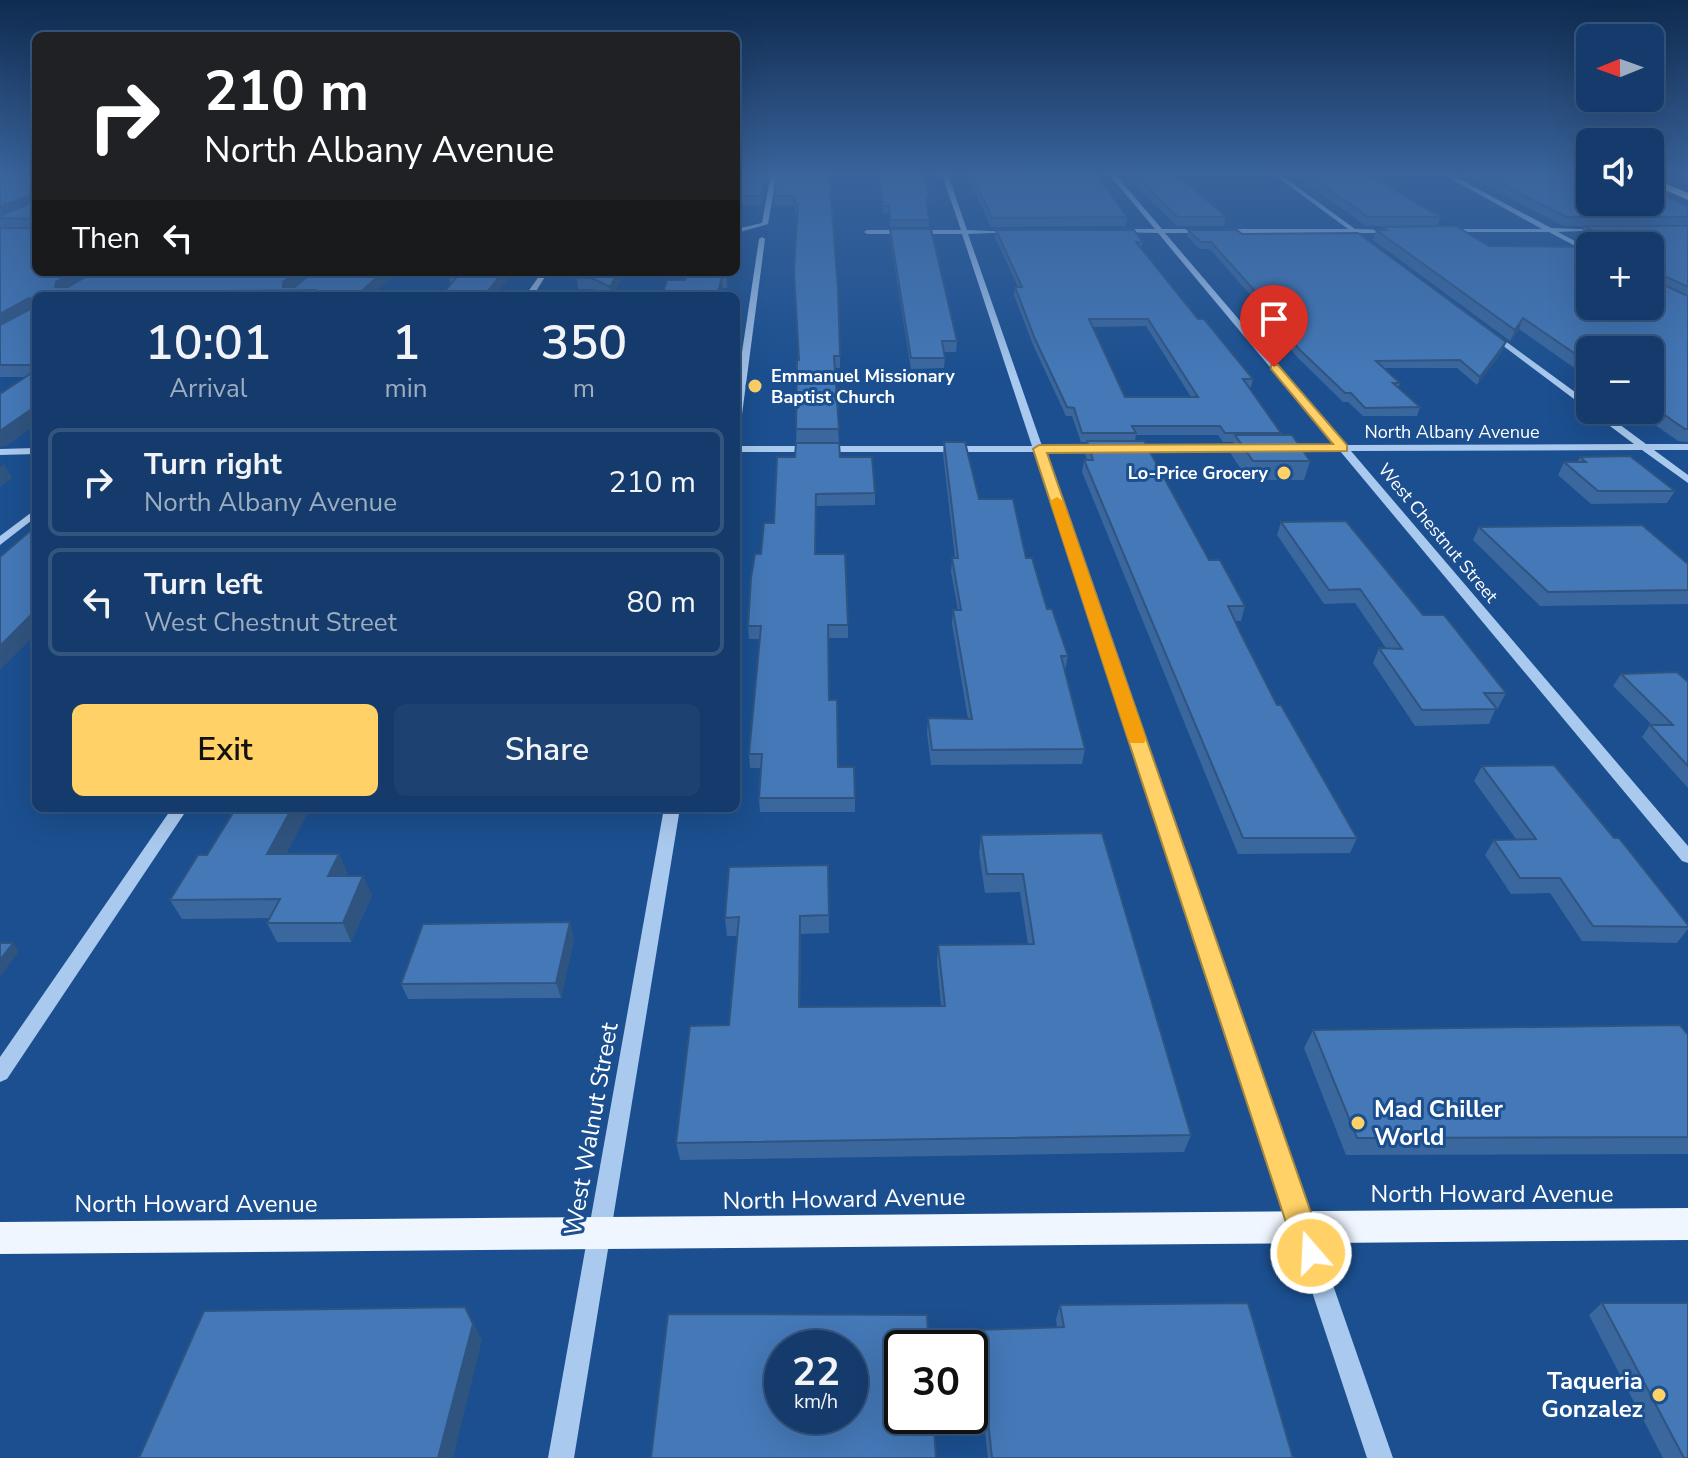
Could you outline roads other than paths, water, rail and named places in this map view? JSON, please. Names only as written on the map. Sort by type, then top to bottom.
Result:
[{"type":"main road","name":"North Howard Avenue","points":[[0,1238],[1688,1224]]},
{"type":"street","points":[[740,394],[762,240]]},
{"type":"street","points":[[966,240],[1380,1458]]},
{"type":"street","name":"West Chestnut Street","points":[[1168,240],[1688,857]]},
{"type":"street","points":[[1490,333],[1576,396]]},
{"type":"street","points":[[1613,424],[1688,480]]},
{"type":"street","name":"North Albany Avenue","points":[[740,449],[1688,447]]},
{"type":"street","points":[[0,452],[32,451]]},
{"type":"street","points":[[0,542],[32,515]]},
{"type":"street","points":[[0,1073],[177,812]]},
{"type":"street","name":"West Walnut Street","points":[[561,1458],[671,812]]},
{"type":"place","name":"Emmanuel Missionary Baptist Church","points":[[755,386]]},
{"type":"place","name":"Lo-Price Grocery","points":[[1284,473]]},
{"type":"place","name":"Mad Chiller World","points":[[1358,1123]]},
{"type":"place","name":"Taqueria Gonzalez","points":[[1659,1395]]}]
